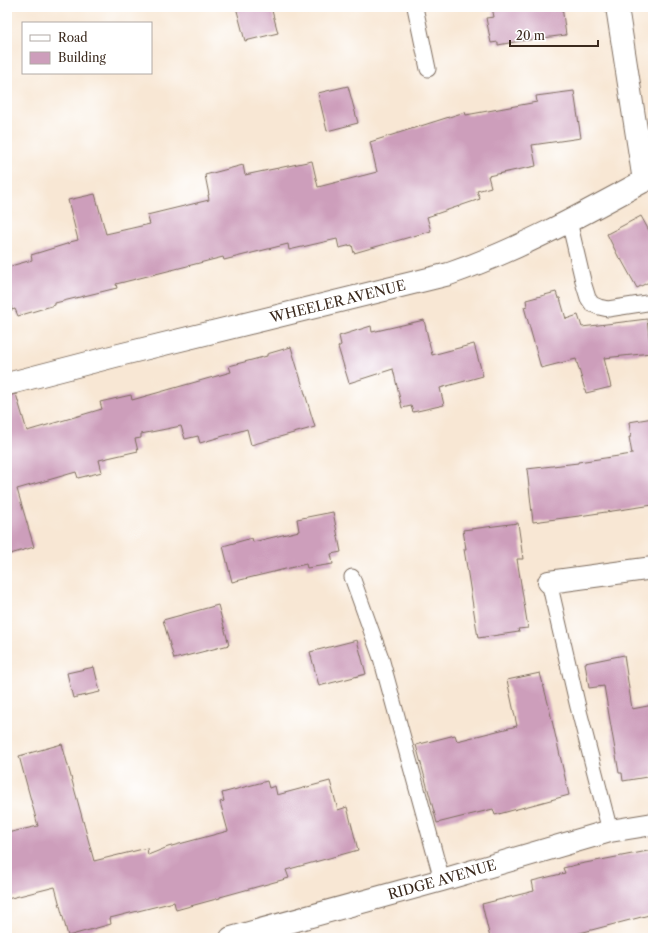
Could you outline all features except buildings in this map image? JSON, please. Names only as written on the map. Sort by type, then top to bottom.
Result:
[{"type":"street","points":[[617,7],[649,178]]},
{"type":"street","name":"WHEELER AVENUE","points":[[7,384],[449,274],[473,266],[503,253],[569,221],[649,178]]},
{"type":"street","points":[[549,582],[653,568]]},
{"type":"street","name":"RIDGE AVENUE","points":[[231,938],[442,880],[610,830],[653,824]]},
{"type":"lane","points":[[415,7],[428,69]]},
{"type":"lane","points":[[569,221],[584,285],[588,298],[592,304],[608,309],[653,302]]},
{"type":"lane","points":[[352,577],[381,658],[442,880]]},
{"type":"lane","points":[[549,582],[578,707],[610,830]]}]
